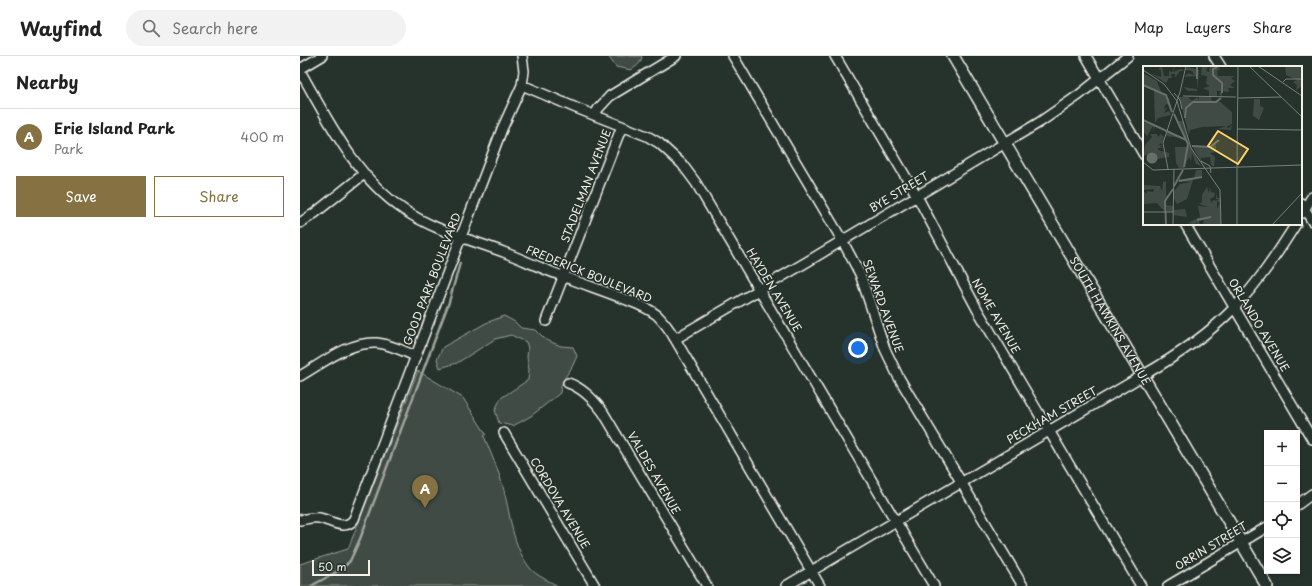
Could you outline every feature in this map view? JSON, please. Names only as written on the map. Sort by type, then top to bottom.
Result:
[{"type":"main road","name":"SOUTH HAWKINS AVENUE","points":[[953,56],[1267,586]]},
{"type":"street","points":[[300,70],[322,56]]},
{"type":"street","name":"GOOD PARK BOULEVARD","points":[[300,520],[318,517],[340,525],[347,525],[354,519],[502,129],[522,85],[524,71],[522,56]]},
{"type":"street","name":"STADELMAN AVENUE","points":[[595,115],[599,107],[610,96],[676,56]]},
{"type":"street","name":"SEWARD AVENUE","points":[[733,56],[842,240],[860,274],[884,349],[898,376],[1023,586]]},
{"type":"street","name":"NOME AVENUE","points":[[835,56],[917,196],[977,309],[1140,586]]},
{"type":"street","points":[[1086,56],[1143,153]]},
{"type":"street","name":"BYE STREET","points":[[676,339],[1055,113],[1100,80],[1128,56]]},
{"type":"street","points":[[1214,56],[1220,66]]},
{"type":"street","name":"FREDERICK BOULEVARD","points":[[300,70],[332,125],[364,174],[389,199],[404,210],[440,229],[646,307],[656,314],[664,322],[676,339],[820,586]]},
{"type":"street","name":"HAYDEN AVENUE","points":[[522,85],[647,136],[659,143],[682,164],[696,183],[934,586]]},
{"type":"street","name":"STADELMAN AVENUE","points":[[546,321],[622,126]]},
{"type":"street","points":[[300,223],[364,174]]},
{"type":"street","points":[[1312,197],[1302,209],[1312,222]]},
{"type":"street","name":"ORLANDO AVENUE","points":[[1186,225],[1312,439]]},
{"type":"street","name":"PECKHAM STREET","points":[[786,586],[1142,376],[1186,348],[1210,330],[1234,308],[1265,271],[1295,225]]},
{"type":"street","points":[[300,376],[341,352],[354,346],[367,343],[378,343],[392,346],[415,356]]},
{"type":"street","name":"VALDES AVENUE","points":[[568,382],[588,394],[604,412],[707,586]]},
{"type":"street","name":"CORDOVA AVENUE","points":[[504,433],[595,586]]},
{"type":"street","points":[[1300,503],[1312,494]]},
{"type":"street","name":"ORRIN STREET","points":[[1168,586],[1264,529]]},
{"type":"shaded area","points":[[608,56],[642,56],[640,63],[631,70],[616,67]]},
{"type":"shaded area","points":[[504,316],[515,322],[521,328],[536,330],[546,340],[561,346],[573,347],[577,356],[563,381],[560,393],[531,416],[513,426],[499,423],[495,410],[501,398],[528,380],[528,348],[526,342],[511,335],[495,339],[457,363],[440,368],[437,359],[443,347],[486,323]]},
{"type":"shaded area","points":[[418,371],[463,398],[486,434],[484,436],[502,483],[519,550],[532,571],[558,586],[300,586],[300,564],[348,549]]},
{"type":"waterway","points":[[311,586],[342,569],[350,561],[360,539],[449,302],[460,263]]},
{"type":"place","name":"Erie Island Park","points":[[425,508]]}]
